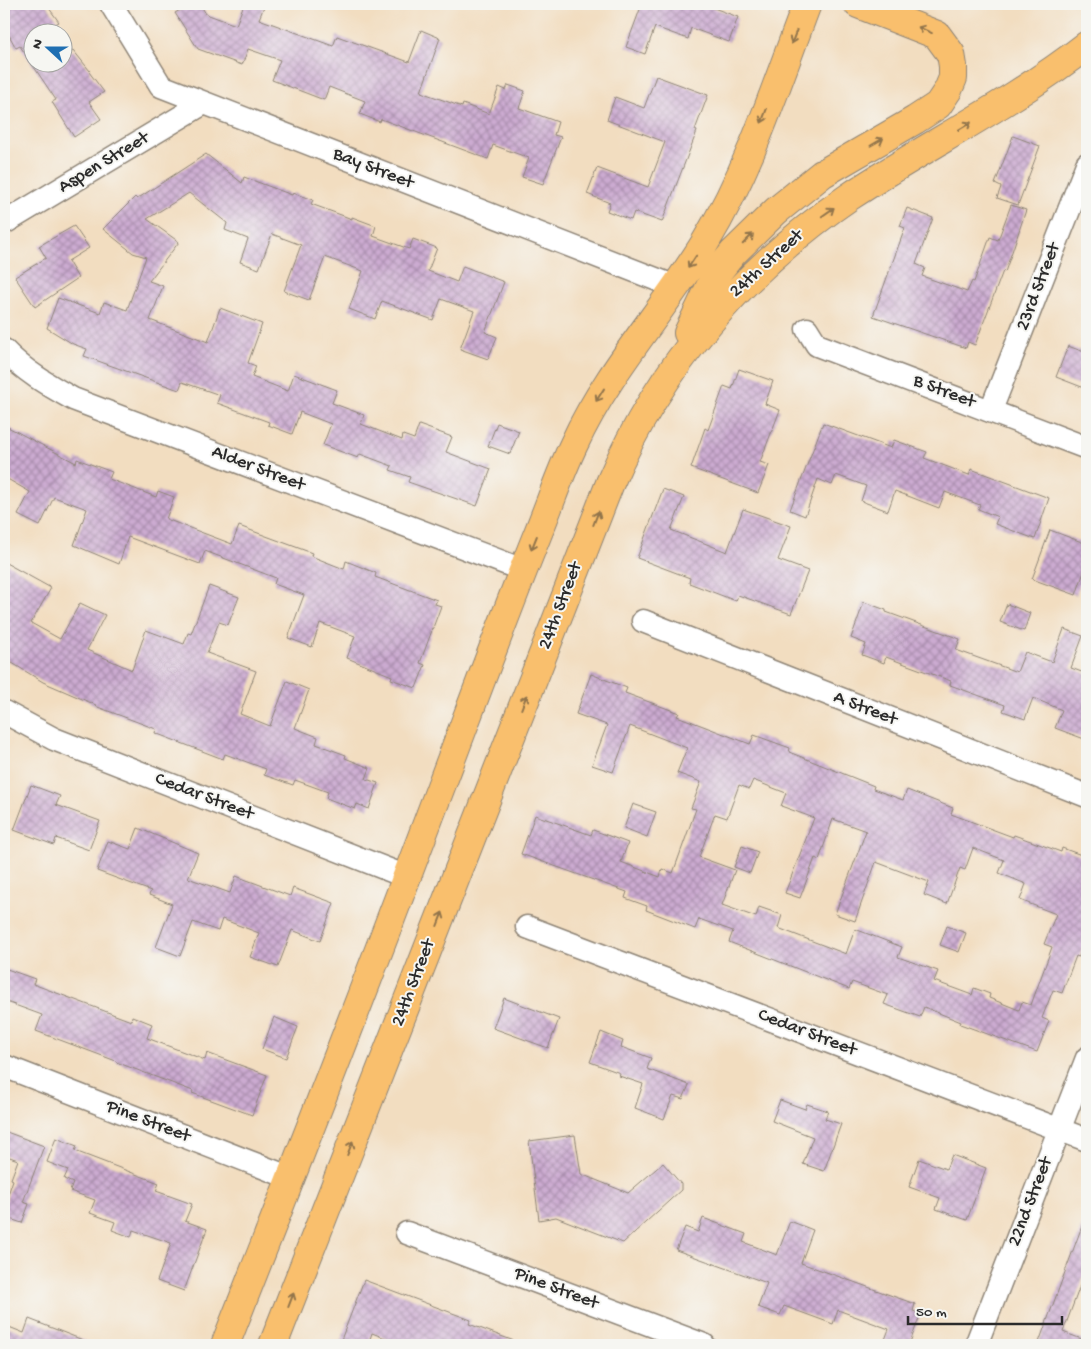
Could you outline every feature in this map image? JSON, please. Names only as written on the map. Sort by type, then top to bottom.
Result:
[{"type":"main road","points":[[225,1345],[292,1178],[523,570],[572,448],[602,391],[676,287],[728,202],[752,146],[807,4]]},
{"type":"main road","points":[[671,371],[710,285],[716,274],[733,253],[776,211],[822,174],[938,105],[948,90],[953,78],[953,66],[950,54],[937,35],[858,4]]},
{"type":"main road","name":"24th Street","points":[[273,1345],[610,483],[622,453],[641,418],[671,371],[724,304],[766,261],[811,224],[849,197],[1037,81],[1087,45]]},
{"type":"street","name":"Bay Street","points":[[111,4],[161,86],[676,287]]},
{"type":"street","name":"Aspen Street","points":[[4,223],[204,103]]},
{"type":"street","name":"23rd Street","points":[[991,410],[1087,164]]},
{"type":"street","name":"B Street","points":[[807,329],[817,345],[1087,448]]},
{"type":"street","name":"Alder Street","points":[[4,350],[12,359],[41,381],[73,398],[523,570]]},
{"type":"street","name":"A Street","points":[[643,622],[1087,796]]},
{"type":"street","name":"Cedar Street","points":[[4,712],[54,739],[407,877]]},
{"type":"street","name":"Cedar Street","points":[[526,927],[1087,1140]]},
{"type":"street","name":"22nd Street","points":[[976,1345],[1087,1058]]},
{"type":"street","name":"Pine Street","points":[[4,1066],[292,1178]]},
{"type":"street","name":"Pine Street","points":[[407,1233],[704,1345]]},
{"type":"building","points":[[16,4],[46,4],[59,22],[22,22],[22,49],[20,46],[16,48],[4,26],[4,11]]},
{"type":"building","points":[[190,4],[200,4],[206,14],[236,25],[244,4],[265,4],[259,19],[333,46],[337,36],[409,62],[421,30],[440,38],[421,92],[462,107],[463,104],[489,114],[499,87],[506,90],[508,85],[525,91],[519,108],[558,122],[554,135],[561,137],[543,184],[522,177],[529,158],[493,145],[488,159],[381,119],[380,122],[360,114],[365,101],[329,87],[324,100],[272,80],[280,60],[248,49],[242,65],[198,49],[175,13]]},
{"type":"building","points":[[642,4],[703,4],[738,17],[729,42],[691,28],[688,39],[655,27],[645,54],[626,47]]},
{"type":"building","points":[[73,50],[104,92],[89,102],[101,119],[74,137],[52,102],[56,100],[37,72],[72,72]]},
{"type":"building","points":[[656,76],[708,95],[695,130],[697,131],[662,222],[634,212],[631,220],[607,211],[610,203],[587,194],[597,168],[648,187],[665,142],[607,120],[615,97],[644,108]]},
{"type":"building","points":[[1013,136],[1040,146],[1018,205],[997,198],[1001,187],[995,184]]},
{"type":"building","points":[[206,154],[242,183],[244,177],[292,195],[293,193],[313,200],[311,204],[376,226],[373,236],[409,249],[413,239],[437,248],[428,271],[457,282],[463,266],[504,282],[485,332],[497,337],[488,359],[460,349],[474,311],[441,299],[433,320],[382,301],[375,319],[349,309],[363,271],[325,257],[309,300],[284,291],[301,245],[272,234],[259,269],[240,262],[248,239],[225,230],[227,223],[189,193],[147,219],[179,242],[149,281],[163,286],[150,320],[208,342],[220,308],[262,324],[248,363],[256,366],[252,377],[288,391],[294,374],[337,390],[332,403],[364,415],[361,424],[402,440],[403,435],[414,439],[419,425],[452,437],[446,452],[491,469],[477,506],[408,482],[410,477],[390,470],[392,466],[360,454],[358,458],[323,445],[331,424],[300,412],[292,434],[268,425],[269,422],[217,403],[220,395],[182,382],[179,390],[84,356],[87,349],[73,344],[47,328],[58,298],[100,313],[104,302],[127,310],[146,257],[133,253],[103,229],[135,197],[137,199]]},
{"type":"building","points":[[1011,205],[1026,210],[1005,272],[1003,271],[975,345],[968,342],[966,348],[873,316],[905,228],[900,226],[907,208],[933,218],[916,264],[925,268],[922,276],[967,292],[972,281],[974,282],[990,237],[998,240]]},
{"type":"building","points":[[74,226],[89,248],[68,261],[78,278],[35,307],[15,277],[46,258],[39,246]]},
{"type":"building","points":[[1068,346],[1087,353],[1087,389],[1056,377]]},
{"type":"building","points":[[739,369],[773,381],[765,404],[780,410],[760,462],[769,465],[758,493],[691,468],[705,428],[708,430],[724,386],[732,389]]},
{"type":"building","points":[[497,423],[519,431],[510,454],[488,446]]},
{"type":"building","points":[[823,423],[891,448],[894,440],[927,452],[924,458],[969,475],[971,469],[1049,498],[1035,539],[995,524],[998,517],[978,509],[980,505],[945,492],[939,508],[895,491],[888,511],[861,501],[866,486],[836,475],[832,485],[818,479],[805,516],[790,510]]},
{"type":"building","points":[[4,425],[76,463],[77,459],[112,472],[109,479],[156,497],[158,491],[174,497],[166,519],[232,544],[239,526],[312,553],[311,556],[344,569],[346,561],[376,573],[375,577],[437,600],[435,604],[441,606],[420,663],[425,665],[416,688],[391,679],[392,676],[347,658],[355,636],[320,623],[312,647],[288,638],[304,595],[274,584],[276,578],[205,551],[200,564],[128,537],[119,564],[74,545],[87,509],[54,497],[40,526],[18,515],[30,492],[4,477]]},
{"type":"building","points":[[663,489],[684,497],[671,530],[727,552],[743,509],[791,526],[778,560],[808,571],[791,614],[738,595],[736,601],[689,583],[690,578],[637,558]]},
{"type":"building","points":[[1050,530],[1087,544],[1087,563],[1076,595],[1032,579]]},
{"type":"building","points":[[4,562],[51,588],[31,623],[60,639],[80,603],[105,615],[87,650],[132,670],[146,630],[184,644],[188,633],[191,634],[209,586],[239,597],[228,625],[219,622],[207,653],[256,671],[240,714],[270,726],[287,681],[309,690],[295,728],[318,737],[316,744],[346,755],[345,758],[370,768],[366,779],[378,783],[369,809],[357,804],[355,809],[326,798],[328,792],[295,780],[293,785],[264,775],[266,769],[225,754],[223,759],[155,733],[156,729],[95,706],[43,682],[4,658]]},
{"type":"building","points":[[864,602],[960,639],[956,650],[1017,672],[1025,652],[1052,662],[1064,629],[1083,636],[1071,668],[1087,674],[1087,740],[1055,728],[1062,710],[1033,698],[1025,719],[1003,711],[1005,705],[950,685],[951,681],[886,657],[884,663],[862,655],[866,644],[851,638]]},
{"type":"building","points":[[1007,604],[1030,613],[1024,631],[1000,622]]},
{"type":"building","points":[[591,674],[627,688],[625,693],[679,713],[677,716],[750,744],[754,735],[790,748],[789,752],[874,786],[873,789],[903,800],[907,790],[953,808],[951,814],[1013,837],[1014,835],[1061,852],[1062,848],[1087,857],[1087,935],[1079,957],[1076,956],[1062,993],[1053,990],[1042,1018],[1049,1021],[1037,1052],[960,1024],[961,1022],[924,1007],[920,1017],[884,1004],[888,995],[852,982],[849,989],[729,942],[733,931],[699,919],[695,929],[646,910],[647,906],[625,898],[627,892],[521,854],[535,815],[591,835],[593,830],[628,843],[621,862],[660,877],[662,869],[673,873],[696,809],[691,808],[701,782],[677,773],[687,748],[630,726],[613,772],[592,765],[607,725],[576,714]],"holes":[[[753,780],[786,793],[781,806],[814,818],[785,893],[800,898],[815,858],[819,860],[833,819],[866,831],[835,914],[855,921],[876,862],[929,882],[924,895],[947,904],[960,868],[965,870],[973,848],[1004,860],[999,873],[1026,884],[1020,900],[1056,914],[1044,944],[1052,947],[1031,1005],[1022,1002],[1019,1010],[989,998],[990,994],[974,988],[972,995],[934,981],[938,971],[898,957],[902,947],[855,929],[846,954],[778,928],[782,915],[759,907],[756,917],[722,905],[735,870],[699,857],[715,814],[727,818],[739,785],[749,789]]]},
{"type":"building","points":[[31,785],[60,796],[56,805],[100,821],[89,850],[56,838],[54,845],[14,830]]},
{"type":"building","points":[[633,804],[656,812],[647,837],[624,828]]},
{"type":"building","points":[[138,828],[198,853],[188,878],[230,893],[236,876],[290,896],[293,888],[334,903],[320,941],[292,930],[278,967],[250,957],[259,933],[222,919],[218,931],[193,922],[180,956],[156,947],[172,904],[149,895],[151,891],[97,871],[108,841],[130,849]]},
{"type":"building","points":[[742,846],[758,852],[750,873],[734,867]]},
{"type":"building","points":[[947,926],[966,933],[959,952],[940,945]]},
{"type":"building","points":[[4,968],[35,979],[33,984],[131,1021],[132,1016],[152,1024],[147,1038],[205,1060],[207,1053],[267,1075],[252,1115],[36,1031],[42,1015],[4,1001]]},
{"type":"building","points":[[504,998],[559,1019],[548,1048],[493,1028]]},
{"type":"building","points":[[274,1017],[298,1027],[286,1058],[262,1049]]},
{"type":"building","points":[[601,1032],[623,1041],[621,1047],[651,1058],[647,1069],[689,1085],[683,1099],[673,1096],[664,1119],[635,1108],[643,1084],[619,1076],[620,1073],[590,1062]]},
{"type":"building","points":[[780,1100],[805,1109],[807,1104],[828,1111],[825,1119],[841,1124],[824,1171],[803,1164],[813,1137],[772,1121]]},
{"type":"building","points":[[4,1131],[44,1146],[23,1202],[29,1204],[22,1223],[4,1217],[4,1206],[18,1160],[4,1155]]},
{"type":"building","points":[[575,1135],[581,1174],[628,1193],[663,1163],[681,1184],[681,1190],[623,1243],[556,1217],[539,1220],[529,1141]]},
{"type":"building","points":[[56,1138],[77,1146],[75,1151],[159,1183],[156,1191],[192,1204],[185,1221],[207,1229],[184,1291],[157,1281],[171,1243],[133,1230],[131,1237],[112,1230],[115,1222],[90,1213],[95,1200],[70,1191],[73,1183],[64,1179],[68,1170],[47,1162]]},
{"type":"building","points":[[952,1155],[986,1168],[967,1220],[936,1209],[940,1198],[909,1187],[919,1159],[946,1169]]},
{"type":"building","points":[[703,1218],[746,1234],[743,1242],[777,1255],[790,1221],[813,1230],[801,1263],[915,1304],[913,1311],[921,1313],[909,1345],[883,1345],[889,1329],[838,1310],[833,1324],[784,1306],[780,1315],[758,1307],[767,1283],[676,1250],[685,1227],[698,1232]]},
{"type":"building","points":[[1085,1218],[1087,1219],[1087,1267],[1063,1332],[1087,1341],[1087,1345],[1038,1345]]},
{"type":"building","points":[[364,1280],[471,1320],[469,1324],[522,1345],[403,1345],[372,1333],[368,1345],[339,1345]]},
{"type":"building","points":[[29,1319],[93,1345],[4,1345],[4,1325],[24,1333]]}]
